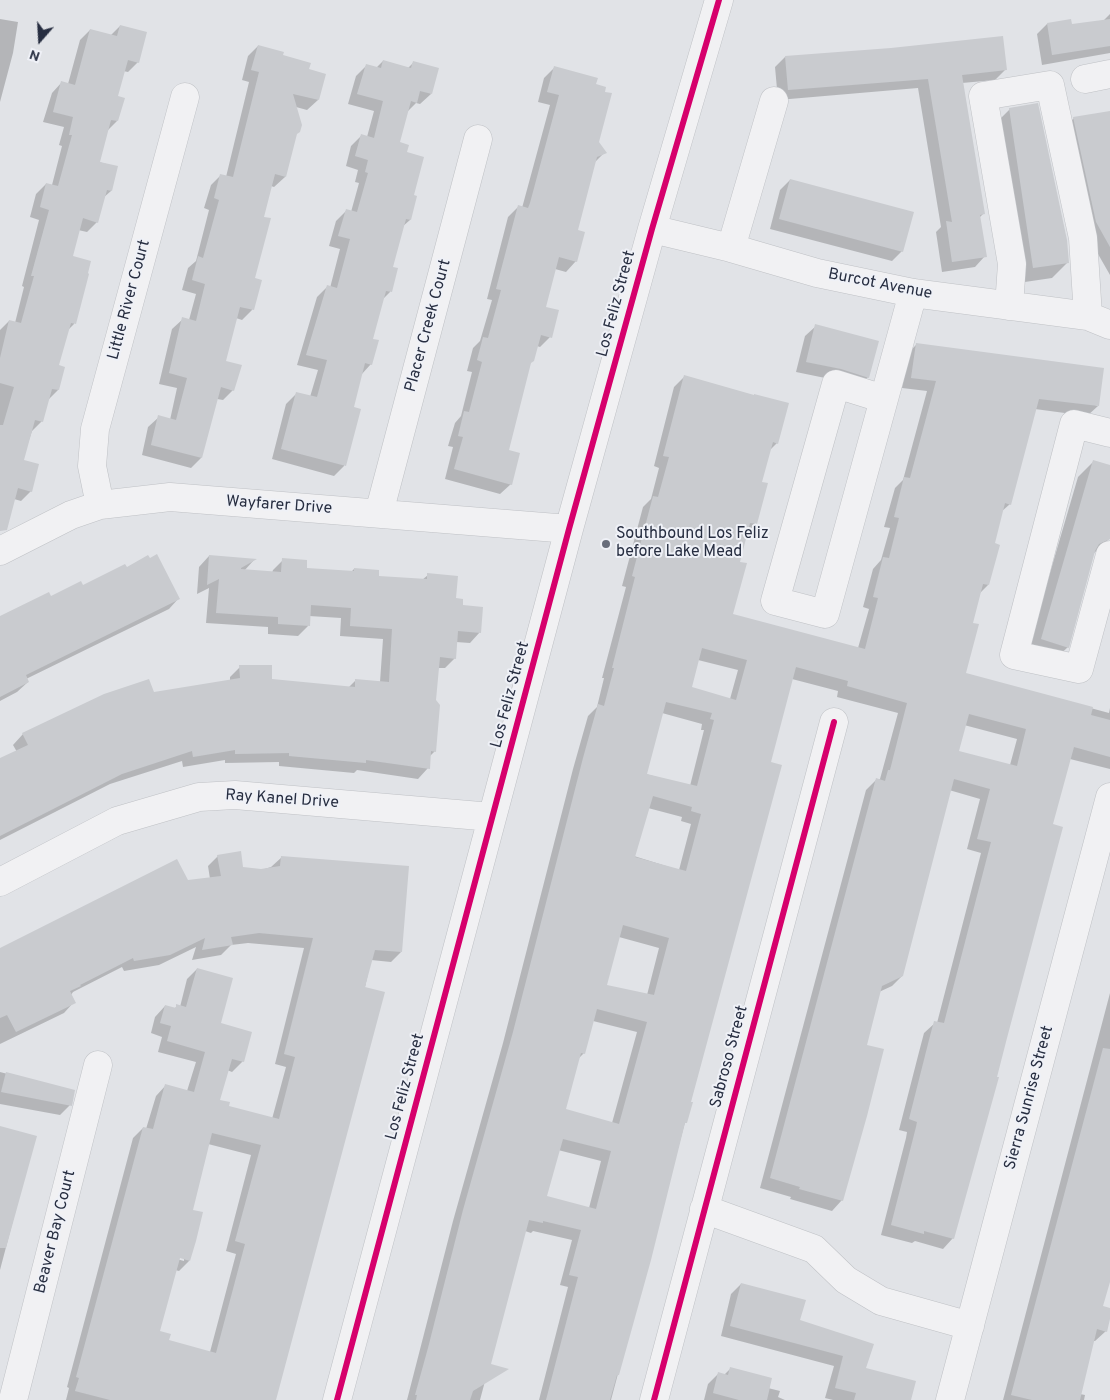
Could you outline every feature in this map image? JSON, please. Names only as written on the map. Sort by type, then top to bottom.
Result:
[{"type":"street","name":"Los Feliz Street","points":[[337,1400],[569,529],[652,229],[719,0]]},
{"type":"street","points":[[1009,306],[1012,264],[983,96],[1050,85],[1099,320]]},
{"type":"street","name":"Little River Court","points":[[100,505],[92,466],[95,428],[185,96]]},
{"type":"street","points":[[731,248],[774,102]]},
{"type":"street","name":"Placer Creek Court","points":[[379,513],[478,139]]},
{"type":"street","name":"Burcot Avenue","points":[[652,229],[731,248],[817,273],[913,293],[1099,320]]},
{"type":"street","points":[[884,399],[836,384],[775,601],[825,614],[884,399],[913,293]]},
{"type":"street","points":[[1110,433],[1074,424],[1014,655],[1079,669],[1110,555]]},
{"type":"street","name":"Wayfarer Drive","points":[[0,551],[70,515],[100,505],[170,497],[569,529]]},
{"type":"street","name":"Sabroso Street","points":[[654,1400],[834,722]]},
{"type":"street","name":"Ray Kanel Drive","points":[[0,882],[117,821],[199,797],[235,795],[492,817]]},
{"type":"street","name":"Sierra Sunrise Street","points":[[950,1400],[1110,797]]},
{"type":"street","name":"Beaver Bay Court","points":[[13,1400],[98,1065]]},
{"type":"street","points":[[704,1209],[814,1249],[846,1280],[881,1301],[970,1326]]},
{"type":"building","points":[[1071,19],[1072,24],[1110,19],[1110,46],[1052,55],[1047,23]]},
{"type":"building","points":[[120,25],[147,32],[139,63],[128,60],[118,96],[125,98],[118,121],[111,120],[100,162],[118,166],[112,191],[107,190],[98,223],[83,218],[73,256],[91,261],[89,274],[76,324],[71,323],[59,365],[65,367],[59,390],[52,389],[43,422],[35,420],[24,460],[39,464],[32,492],[18,488],[7,530],[0,531],[0,425],[3,425],[14,387],[0,383],[0,358],[9,320],[21,323],[34,276],[31,276],[49,210],[40,207],[46,183],[58,186],[72,135],[69,135],[73,117],[53,112],[61,81],[75,85],[90,29],[117,36]]},
{"type":"building","points":[[1003,36],[1007,70],[962,75],[985,214],[980,215],[987,257],[952,262],[946,221],[952,222],[928,79],[788,90],[785,56],[891,48]]},
{"type":"building","points":[[258,45],[284,52],[283,55],[311,63],[309,69],[326,74],[319,100],[293,94],[302,125],[300,132],[297,134],[286,177],[275,174],[264,217],[271,218],[255,278],[262,280],[254,310],[240,307],[226,361],[242,365],[234,391],[221,387],[202,458],[151,445],[158,415],[176,420],[187,378],[169,373],[182,317],[196,321],[205,284],[192,280],[198,256],[203,258],[219,200],[214,198],[220,174],[233,177],[259,72],[251,70]]},
{"type":"building","points":[[383,60],[411,68],[413,61],[439,68],[432,94],[420,91],[417,103],[411,101],[400,142],[409,145],[407,152],[424,157],[414,195],[417,196],[411,220],[406,219],[393,267],[398,268],[392,292],[386,291],[373,339],[379,340],[372,365],[365,363],[354,407],[361,409],[346,466],[281,449],[296,392],[317,397],[327,360],[306,355],[327,285],[337,288],[350,239],[338,236],[346,209],[357,212],[368,173],[365,172],[368,160],[355,156],[361,134],[374,138],[383,101],[357,94],[366,64],[381,68]]},
{"type":"building","points":[[554,66],[598,78],[596,84],[606,87],[605,92],[612,93],[599,142],[607,153],[597,157],[578,230],[585,232],[577,262],[559,257],[546,307],[559,310],[552,338],[541,335],[534,361],[531,363],[509,450],[520,453],[512,485],[454,469],[463,437],[458,436],[464,411],[469,412],[482,362],[477,360],[483,337],[488,338],[501,290],[496,289],[518,205],[528,208],[530,203],[559,95],[547,92]]},
{"type":"building","points":[[1038,103],[1067,240],[1069,263],[1033,268],[1009,108]]},
{"type":"building","points":[[1110,111],[1110,247],[1096,222],[1073,117]]},
{"type":"building","points":[[790,179],[914,212],[903,252],[779,219]]},
{"type":"building","points":[[815,324],[879,341],[869,378],[841,369],[806,362]]},
{"type":"building","points":[[916,343],[1104,368],[1099,406],[1039,399],[1011,505],[1005,503],[995,543],[1000,545],[989,585],[983,584],[973,623],[979,624],[966,673],[1093,707],[1091,715],[1110,720],[1110,757],[1074,747],[1053,824],[1063,827],[997,1077],[999,1077],[954,1239],[924,1231],[924,1234],[891,1225],[916,1127],[917,1122],[909,1119],[929,1040],[934,1021],[944,1023],[991,842],[977,839],[990,789],[954,779],[903,976],[882,986],[867,1045],[884,1049],[843,1201],[799,1189],[800,1187],[770,1178],[876,778],[885,781],[888,770],[890,770],[907,703],[847,686],[848,681],[796,667],[771,762],[782,765],[691,1102],[693,1102],[687,1123],[685,1123],[651,1260],[619,1375],[617,1375],[610,1400],[546,1400],[578,1277],[569,1275],[581,1230],[543,1221],[543,1223],[529,1220],[491,1364],[509,1369],[473,1391],[470,1400],[416,1400],[417,1395],[415,1395],[463,1210],[513,1032],[583,758],[598,704],[604,706],[614,668],[612,668],[635,577],[632,576],[653,496],[658,497],[669,457],[663,456],[684,375],[789,403],[778,444],[773,442],[762,482],[768,483],[757,524],[750,523],[740,562],[747,563],[733,614],[865,649],[878,598],[873,597],[883,557],[889,558],[899,518],[894,517],[904,477],[910,478],[936,381],[911,378]],"holes":[[[702,648],[747,660],[736,700],[692,687]],[[666,702],[712,713],[710,719],[714,720],[697,786],[647,774]],[[969,714],[1026,729],[1017,766],[959,751]],[[653,796],[692,807],[691,811],[701,814],[686,871],[635,857]],[[623,925],[669,938],[654,995],[607,985]],[[597,1009],[647,1022],[619,1124],[566,1109],[581,1053],[585,1054]],[[563,1139],[611,1151],[596,1209],[547,1196]]]},
{"type":"building","points":[[1093,460],[1110,465],[1110,539],[1099,544],[1095,551],[1069,648],[1041,639]]},
{"type":"building","points":[[157,554],[180,599],[26,675],[29,682],[0,697],[0,616],[49,592],[51,596],[81,581],[83,585],[125,564],[127,567],[148,555],[150,558]]},
{"type":"building","points":[[209,555],[257,559],[241,569],[281,572],[282,558],[307,560],[307,568],[354,571],[354,568],[379,570],[379,576],[427,579],[427,573],[458,576],[456,598],[463,599],[463,605],[483,607],[481,633],[458,631],[456,659],[440,657],[436,700],[440,705],[436,752],[431,751],[430,769],[366,760],[366,763],[289,756],[289,753],[235,754],[235,750],[193,757],[192,751],[122,774],[0,836],[0,758],[28,745],[22,733],[104,694],[149,679],[154,692],[240,678],[239,665],[272,665],[272,679],[355,687],[355,679],[389,682],[392,629],[350,626],[351,608],[311,605],[310,626],[278,624],[278,617],[216,613],[219,579],[207,585]]},
{"type":"building","points":[[241,851],[243,867],[261,869],[280,866],[281,856],[409,866],[402,952],[375,950],[365,987],[385,992],[276,1400],[110,1400],[75,1391],[79,1378],[76,1377],[143,1127],[153,1129],[165,1084],[194,1092],[205,1052],[167,1041],[171,1026],[160,1023],[165,1005],[176,1008],[176,1004],[186,1007],[197,968],[233,978],[221,1023],[252,1032],[244,1062],[232,1059],[220,1100],[230,1102],[229,1106],[279,1119],[295,1057],[284,1054],[313,938],[259,933],[231,937],[233,945],[202,950],[205,938],[170,955],[134,961],[133,958],[70,991],[76,1003],[16,1032],[7,1015],[0,1018],[0,948],[177,859],[188,880],[221,876],[217,855]],"holes":[[[212,1133],[261,1145],[235,1241],[245,1244],[216,1353],[169,1340],[171,1334],[160,1331],[180,1258],[190,1261],[196,1241],[203,1212],[193,1210]]]},
{"type":"building","points":[[1103,1048],[1110,1049],[1110,1282],[1103,1306],[1110,1308],[1110,1319],[1107,1332],[1097,1329],[1080,1400],[1032,1400],[1011,1395]]},
{"type":"building","points":[[6,1072],[75,1090],[72,1106],[1,1092]]},
{"type":"building","points":[[0,1126],[37,1136],[6,1248],[0,1248]]},
{"type":"building","points":[[741,1283],[806,1300],[800,1320],[874,1344],[866,1368],[916,1381],[911,1400],[854,1400],[856,1393],[835,1388],[843,1356],[730,1326]]},
{"type":"building","points":[[730,1367],[772,1378],[767,1400],[739,1400],[713,1393],[718,1372],[728,1375]]},
{"type":"cycle path","points":[[337,1400],[569,529],[652,229],[719,0]]},
{"type":"cycle path","points":[[654,1400],[834,722]]},
{"type":"place","name":"Southbound Los Feliz before Lake Mead","points":[[606,544]]}]
